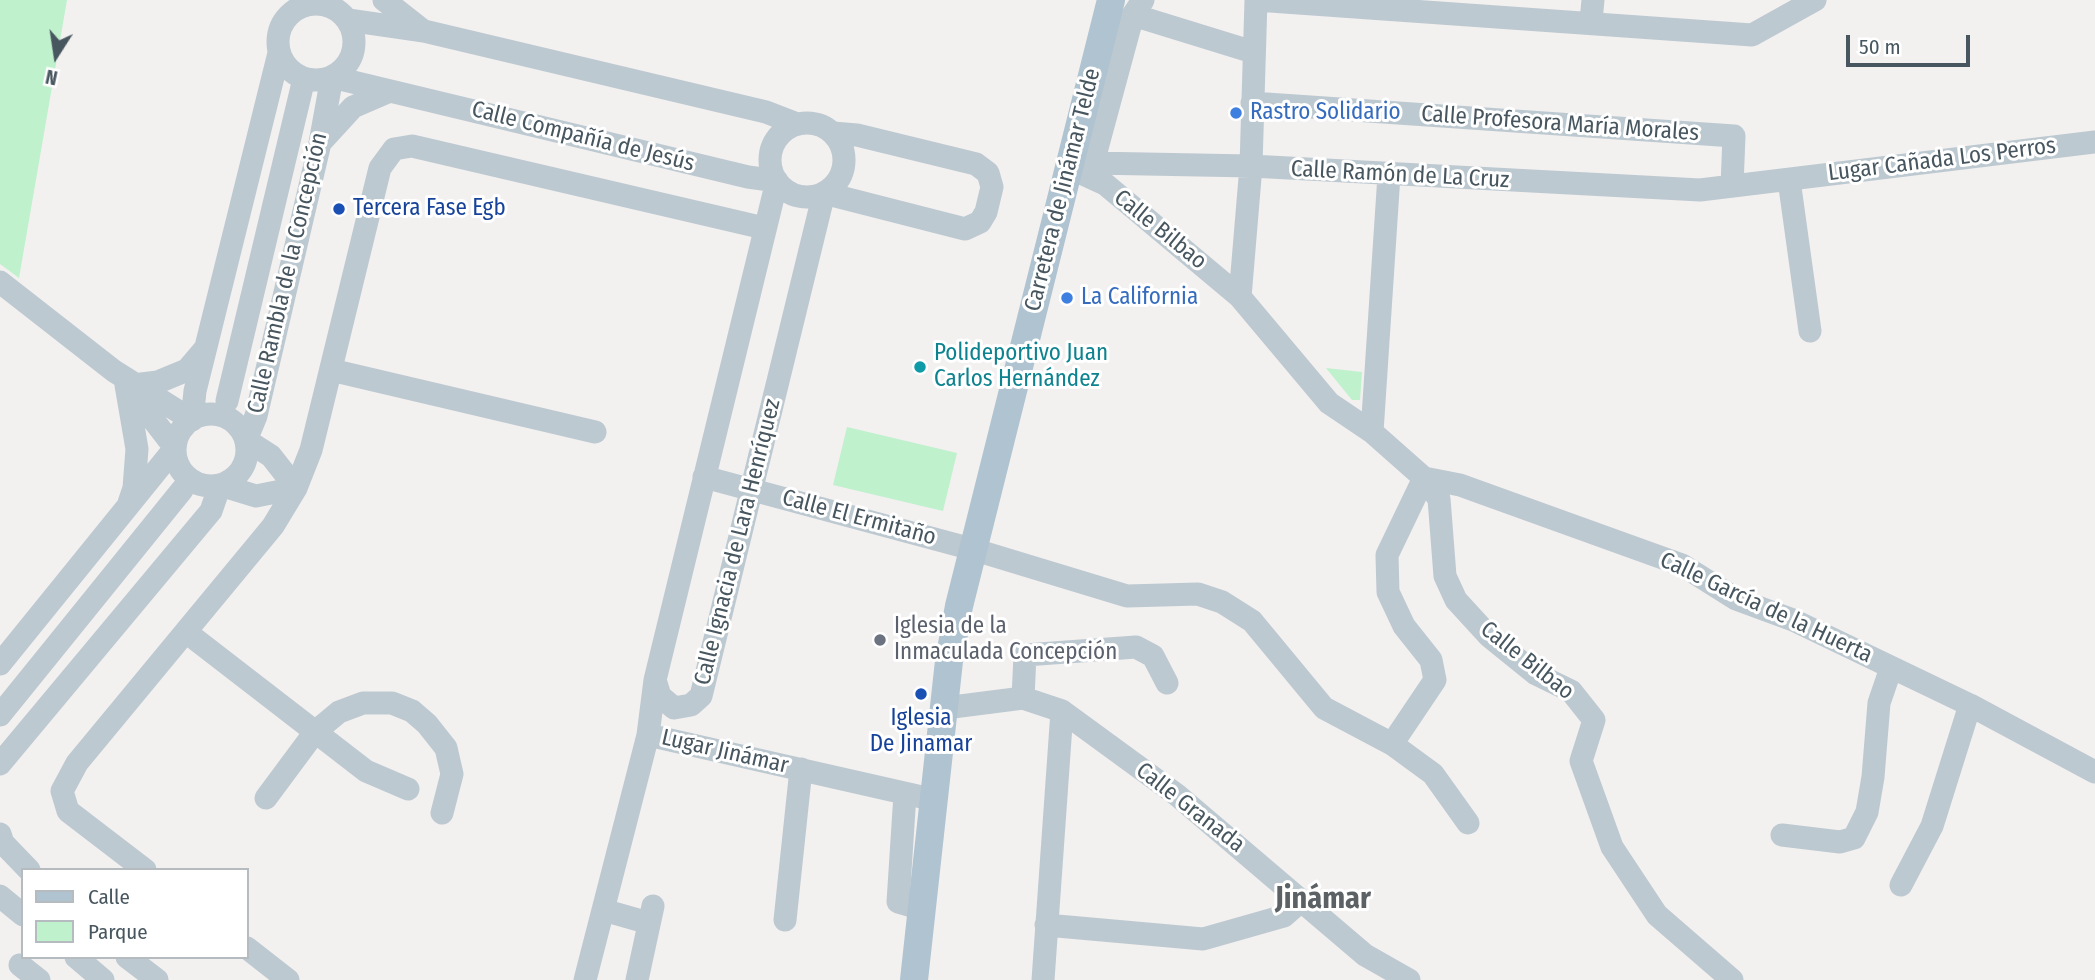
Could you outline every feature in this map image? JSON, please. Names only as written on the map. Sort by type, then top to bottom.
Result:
[{"type":"main road","name":"Carretera de Jinámar Telde","points":[[914,980],[949,661],[972,549],[1129,5]]},
{"type":"street","points":[[384,0],[424,31]]},
{"type":"street","points":[[1240,297],[1251,166],[1256,0],[1592,11],[1752,35],[1815,0]]},
{"type":"street","points":[[192,420],[195,391],[279,52],[281,26],[291,7],[326,5],[350,10],[424,31],[766,112],[797,124],[822,126],[833,133],[842,148],[844,165],[837,182],[824,193],[807,197],[790,192],[777,181],[770,165],[772,147],[782,133],[797,124]]},
{"type":"street","points":[[1129,5],[1253,52]]},
{"type":"street","points":[[279,52],[287,67],[300,77],[317,80],[332,76],[346,66],[353,52],[354,35],[350,10]]},
{"type":"street","name":"Calle Compañía de Jesús","points":[[332,76],[777,181]]},
{"type":"street","name":"Calle Rambla de la Concepción","points":[[296,488],[271,456],[246,440],[256,416],[320,143],[332,76]]},
{"type":"street","points":[[227,401],[302,87]]},
{"type":"street","points":[[320,143],[353,107],[390,91]]},
{"type":"street","name":"Calle Profesora María Morales","points":[[1252,103],[1734,136],[1732,186]]},
{"type":"street","points":[[824,193],[965,229],[979,222],[986,212],[992,187],[988,173],[976,164],[857,135],[833,133]]},
{"type":"street","name":"Lugar Cañada Los Perros","points":[[1732,186],[2095,142]]},
{"type":"street","name":"Calle Compañía de Jesús","points":[[331,370],[380,168],[394,149],[412,146],[764,228]]},
{"type":"street","name":"Calle Ramón de La Cruz","points":[[1081,165],[1251,166],[1700,190],[1732,186]]},
{"type":"street","name":"Calle Bilbao","points":[[1081,165],[1240,297],[1329,403],[1372,432],[1424,478],[1439,499],[1445,576],[1456,600],[1489,636],[1536,674],[1571,691],[1594,720],[1581,761],[1612,847],[1657,915],[1732,980]]},
{"type":"street","points":[[1372,432],[1389,175]]},
{"type":"street","points":[[1789,180],[1810,331]]},
{"type":"street","name":"Calle Ignacia de Lara Henríquez","points":[[777,181],[655,680],[660,696],[674,708],[691,705],[701,696],[824,193]]},
{"type":"street","points":[[0,282],[124,380],[192,420]]},
{"type":"street","points":[[124,380],[159,382],[187,370],[206,347]]},
{"type":"street","points":[[142,868],[68,811],[62,791],[77,763],[273,526],[296,488],[312,450],[331,370],[595,432]]},
{"type":"street","points":[[0,664],[175,448],[184,427],[192,420],[204,415],[230,419],[246,440],[245,463],[231,481],[220,485],[206,486],[184,473],[177,462],[175,448],[124,380]]},
{"type":"street","points":[[124,380],[137,449],[134,488],[126,510]]},
{"type":"street","points":[[271,456],[282,459],[298,457],[312,450]]},
{"type":"street","name":"Calle El Ermitaño","points":[[704,477],[972,549],[1127,596],[1198,594],[1222,601],[1252,621],[1324,708],[1392,744],[1433,774],[1468,823]]},
{"type":"street","points":[[1392,744],[1435,680],[1431,660],[1405,626],[1388,592],[1387,555],[1424,478]]},
{"type":"street","name":"Calle García de la Huerta","points":[[1424,478],[1460,485],[1682,565],[1736,599],[1793,620],[1970,705],[2095,772]]},
{"type":"street","points":[[220,485],[256,496],[296,488]]},
{"type":"street","points":[[0,777],[6,758],[211,511],[220,485]]},
{"type":"street","points":[[0,715],[182,490]]},
{"type":"street","points":[[256,496],[273,526]]},
{"type":"street","points":[[186,632],[366,771],[408,789]]},
{"type":"street","points":[[1023,698],[1025,655],[1136,647],[1153,656],[1167,683]]},
{"type":"street","points":[[1783,835],[1840,842],[1854,838],[1867,812],[1873,777],[1879,703],[1891,668]]},
{"type":"street","points":[[584,980],[648,735],[655,680]]},
{"type":"street","name":"Calle Granada","points":[[945,708],[1023,698],[1062,711],[1177,795],[1365,955],[1409,980]]},
{"type":"street","points":[[266,798],[315,732],[339,712],[363,703],[392,703],[412,711],[427,724],[446,748],[452,774],[442,813]]},
{"type":"street","points":[[1901,886],[1932,826],[1970,705]]},
{"type":"street","points":[[648,735],[674,708]]},
{"type":"street","points":[[1043,980],[1062,711]]},
{"type":"street","name":"Lugar Jinámar","points":[[648,735],[935,800]]},
{"type":"street","name":"Lugar Jinámar","points":[[785,920],[801,769]]},
{"type":"street","points":[[905,794],[898,902],[922,909]]},
{"type":"street","points":[[0,834],[3,842],[27,868]]},
{"type":"street","points":[[0,861],[21,877]]},
{"type":"street","points":[[0,896],[21,913]]},
{"type":"street","points":[[1046,925],[1203,939],[1284,916],[1301,901]]},
{"type":"street","points":[[603,910],[651,914],[637,980]]},
{"type":"street","points":[[248,949],[288,980]]},
{"type":"street","points":[[78,959],[103,980]]},
{"type":"street","points":[[130,959],[157,980]]},
{"type":"street","points":[[20,965],[39,980]]},
{"type":"green space","points":[[0,0],[67,0],[19,278],[0,264]]},
{"type":"green space","points":[[1326,368],[1362,372],[1360,400],[1352,400]]},
{"type":"green space","points":[[847,427],[957,453],[943,511],[833,485]]},
{"type":"place","name":"Rastro Solidario","points":[[1236,113]]},
{"type":"place","name":"Tercera Fase Egb","points":[[339,209]]},
{"type":"place","name":"La California","points":[[1067,298]]},
{"type":"place","name":"Polideportivo Juan Carlos Hernández","points":[[920,367]]},
{"type":"place","name":"Iglesia de la Inmaculada Concepción","points":[[880,640]]},
{"type":"place","name":"Iglesia De Jinamar","points":[[921,694]]},
{"type":"district","name":"Jinámar","points":[[1323,900]]}]
